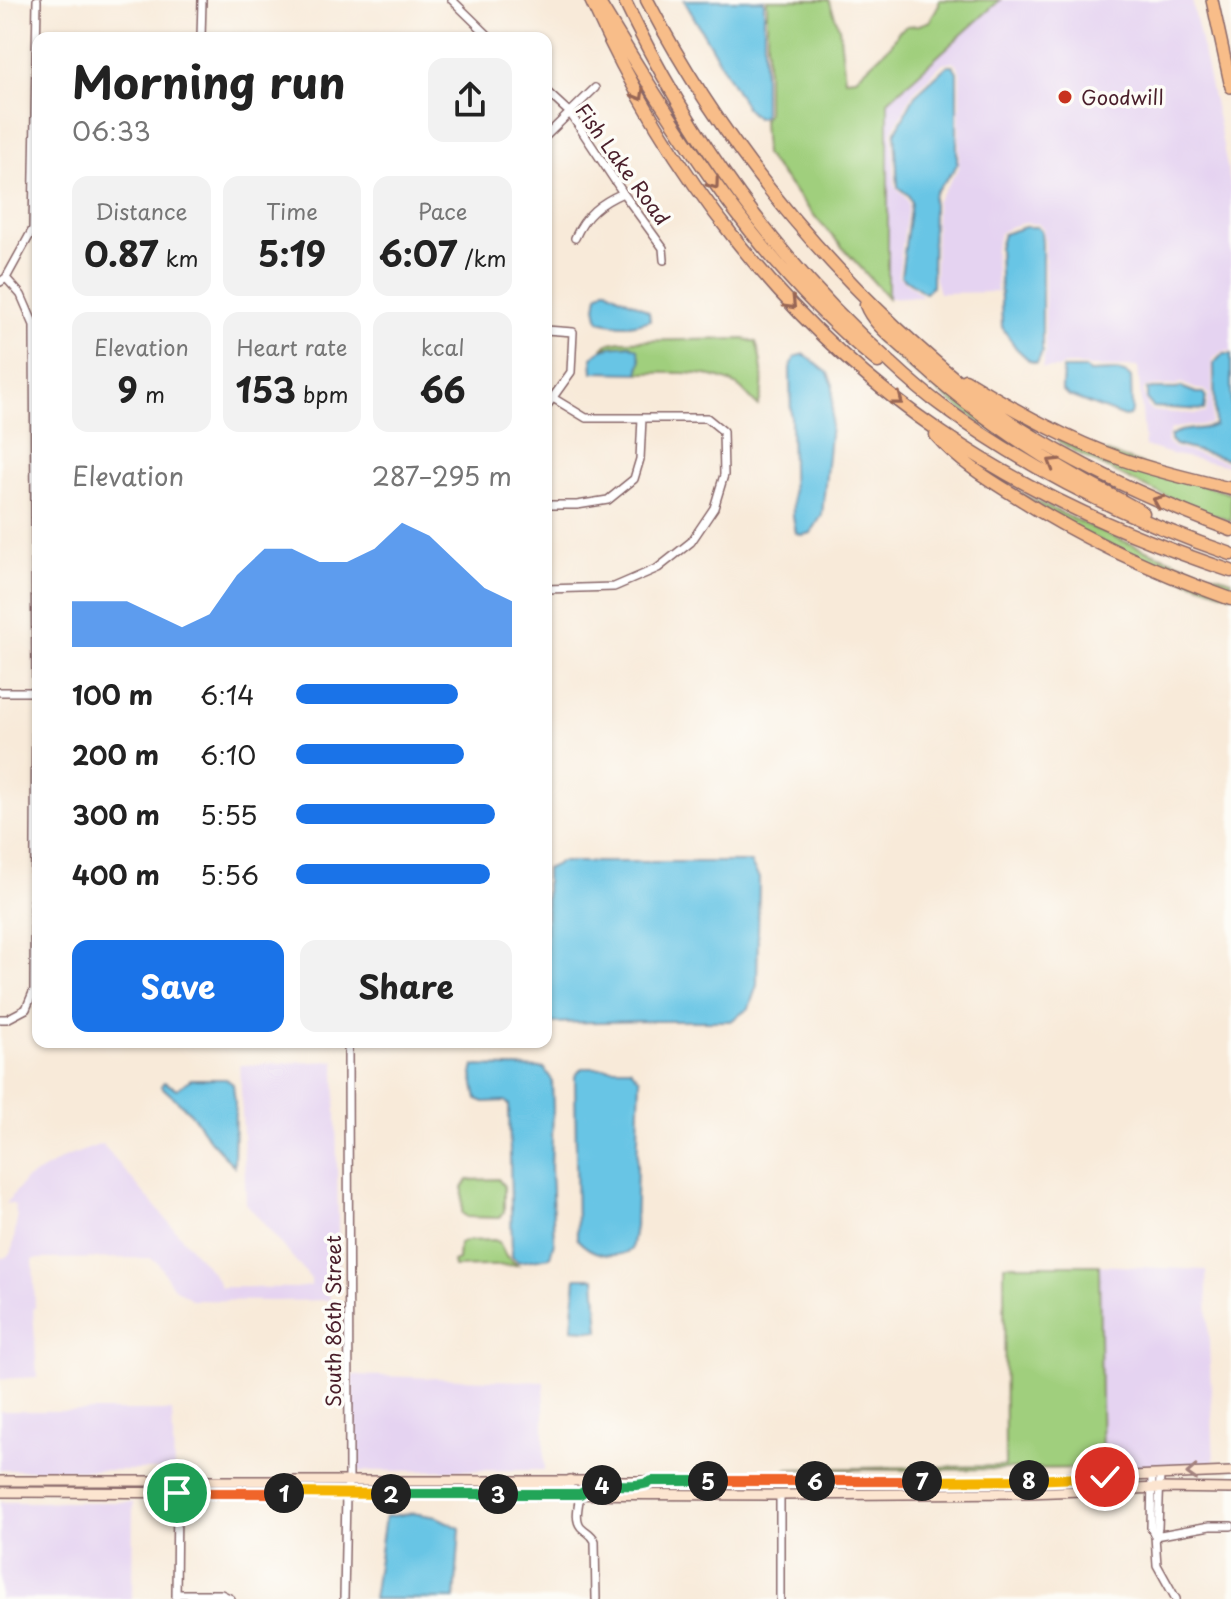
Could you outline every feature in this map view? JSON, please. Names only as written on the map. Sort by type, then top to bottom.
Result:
[{"type":"highway","points":[[591,0],[656,125],[720,219],[782,295],[850,361],[924,420],[999,469],[1133,535],[1231,571]]},
{"type":"highway","points":[[598,0],[670,119],[714,184],[774,259],[810,298],[874,354],[939,404],[1007,450],[1122,512],[1231,554]]},
{"type":"highway","points":[[624,0],[662,72],[715,158],[778,243],[852,334]]},
{"type":"highway","points":[[647,0],[728,136],[797,225],[933,375],[1000,427],[1168,531]]},
{"type":"highway","points":[[877,315],[975,397],[1075,461],[1161,503],[1231,530]]},
{"type":"highway","points":[[938,364],[1070,439],[1127,461],[1231,489]]},
{"type":"highway","points":[[924,420],[957,456],[1045,514],[1127,558],[1231,599]]},
{"type":"main road","points":[[1212,0],[1231,87]]},
{"type":"main road","points":[[0,1481],[1025,1480],[1231,1472]]},
{"type":"main road","points":[[5,1492],[36,1487],[90,1487],[104,1479]]},
{"type":"main road","points":[[103,1493],[113,1487],[180,1487],[195,1485],[202,1480]]},
{"type":"main road","points":[[486,1494],[503,1488],[565,1487],[570,1480]]},
{"type":"main road","points":[[580,1494],[597,1485],[648,1484],[652,1481]]},
{"type":"main road","points":[[5,1492],[780,1495],[1231,1489]]},
{"type":"street","points":[[37,0],[37,32]]},
{"type":"street","points":[[201,32],[202,0]]},
{"type":"street","points":[[452,0],[485,32]]},
{"type":"street","points":[[552,130],[595,88]]},
{"type":"street","name":"Fish Lake Road","points":[[552,96],[570,113],[663,248],[664,260]]},
{"type":"street","points":[[575,238],[582,222],[606,201],[623,193]]},
{"type":"street","points":[[32,234],[3,280],[21,295],[32,320]]},
{"type":"street","points":[[552,330],[573,332],[571,372],[553,398],[586,418],[707,418],[723,431],[724,475],[714,508],[691,542],[658,568],[614,587],[552,589]]},
{"type":"street","points":[[552,505],[608,500],[634,479],[640,459],[642,418]]},
{"type":"street","points":[[0,692],[32,692]]},
{"type":"street","points":[[0,1019],[7,1019],[26,1009],[32,995]]},
{"type":"street","name":"South 86th Street","points":[[344,1599],[346,1494],[349,1480],[348,1048]]},
{"type":"street","points":[[1156,1475],[1157,1565],[1176,1599]]},
{"type":"street","points":[[177,1493],[176,1596],[221,1594],[231,1599]]},
{"type":"street","points":[[580,1494],[577,1518],[595,1541],[596,1599]]},
{"type":"street","points":[[780,1495],[780,1599]]},
{"type":"street","points":[[1155,1536],[1210,1526],[1231,1526]]},
{"type":"shaded area","points":[[1000,0],[1192,0],[1231,188],[1231,351],[1222,351],[1212,363],[1212,422],[1171,429],[1167,437],[1174,448],[1231,463],[1231,466],[1145,446],[1138,367],[1064,365],[1060,368],[1042,368],[1045,352],[1045,243],[1043,228],[1039,224],[1024,223],[1000,233],[995,249],[997,292],[939,293],[935,279],[936,202],[959,168],[960,72],[953,61],[943,63],[913,93],[892,132],[895,187],[908,204],[898,276],[923,296],[888,298],[888,101]],"holes":[[[1181,383],[1209,394],[1206,413],[1153,411],[1148,408],[1143,392],[1145,387]]]},
{"type":"shaded area","points":[[335,1061],[339,1275],[327,1276],[330,1300],[193,1300],[173,1287],[158,1263],[150,1258],[33,1259],[37,1377],[0,1379],[0,1259],[12,1252],[17,1219],[15,1206],[6,1204],[25,1180],[66,1157],[102,1144],[221,1287],[311,1286],[311,1279],[246,1203],[240,1065]]},
{"type":"shaded area","points":[[1099,1265],[1206,1270],[1214,1464],[1102,1468]]},
{"type":"shaded area","points":[[353,1375],[544,1382],[544,1470],[353,1471]]},
{"type":"shaded area","points":[[0,1411],[172,1411],[174,1470],[0,1470]]},
{"type":"shaded area","points":[[0,1502],[133,1502],[132,1599],[0,1599]]},
{"type":"green space","points":[[767,0],[829,0],[839,27],[845,79],[856,78],[892,44],[898,32],[907,26],[930,21],[939,0],[1000,0],[888,101],[888,298],[816,218],[765,155],[763,120],[767,114]]},
{"type":"green space","points":[[875,329],[917,368],[1012,444],[908,367],[875,339]]},
{"type":"green space","points":[[744,339],[756,342],[760,358],[762,382],[758,406],[730,382],[690,373],[638,373],[641,361],[630,345],[602,348],[621,341]]},
{"type":"green space","points":[[1060,437],[1231,494],[1231,521],[1121,475],[1058,441]]},
{"type":"green space","points":[[1017,491],[1122,540],[1231,580],[1231,595],[1169,574],[1073,528]]},
{"type":"green space","points":[[498,1179],[504,1186],[504,1212],[499,1218],[467,1217],[462,1213],[463,1188],[468,1180]]},
{"type":"green space","points":[[499,1242],[506,1256],[518,1265],[454,1267],[453,1262],[458,1260],[459,1244]]},
{"type":"green space","points":[[1004,1265],[1099,1265],[1102,1468],[785,1469],[1005,1466]]},
{"type":"water","points":[[684,0],[764,0],[762,117],[756,118],[747,109]]},
{"type":"water","points":[[948,65],[953,65],[957,72],[957,164],[933,196],[932,286],[925,293],[901,276],[911,202],[898,187],[895,133],[915,95]]},
{"type":"water","points":[[1025,227],[1041,230],[1042,352],[1037,363],[1030,361],[1016,348],[1002,327],[999,248],[1003,234]]},
{"type":"water","points":[[606,288],[649,312],[650,320],[624,325],[599,321],[596,307],[598,295]]},
{"type":"water","points":[[630,345],[638,349],[641,361],[638,373],[593,372],[592,358],[600,351]]},
{"type":"water","points":[[804,354],[828,373],[833,385],[822,515],[811,533],[802,535],[796,533],[793,517],[790,368],[795,357]]},
{"type":"water","points":[[1223,354],[1231,354],[1231,460],[1175,445],[1170,440],[1170,436],[1181,431],[1215,425],[1214,364]]},
{"type":"water","points":[[1063,369],[1114,371],[1128,375],[1131,378],[1132,411],[1129,416],[1124,417],[1069,396],[1062,390]]},
{"type":"water","points":[[1181,387],[1204,393],[1204,410],[1153,407],[1147,400],[1147,389]]},
{"type":"water","points":[[561,862],[750,862],[759,878],[757,985],[749,1008],[731,1021],[552,1023],[552,866]]},
{"type":"water","points":[[474,1066],[544,1068],[552,1080],[554,1242],[550,1257],[519,1262],[512,1257],[509,1105],[505,1101],[484,1102],[477,1099],[472,1074]]},
{"type":"water","points":[[582,1068],[630,1068],[640,1079],[635,1227],[631,1250],[617,1255],[595,1252],[577,1239],[575,1076]]},
{"type":"water","points":[[191,1079],[226,1079],[233,1084],[234,1166],[191,1113],[161,1086],[164,1082],[177,1089]]},
{"type":"water","points":[[576,1278],[595,1278],[599,1331],[572,1329]]},
{"type":"water","points":[[412,1513],[437,1517],[460,1528],[455,1599],[373,1599],[385,1517]]},
{"type":"place","name":"Goodwill","points":[[1065,97]]},
{"type":"route","points":[[177,1493],[580,1494],[597,1485],[648,1484],[652,1481],[964,1481],[1105,1477]]}]
